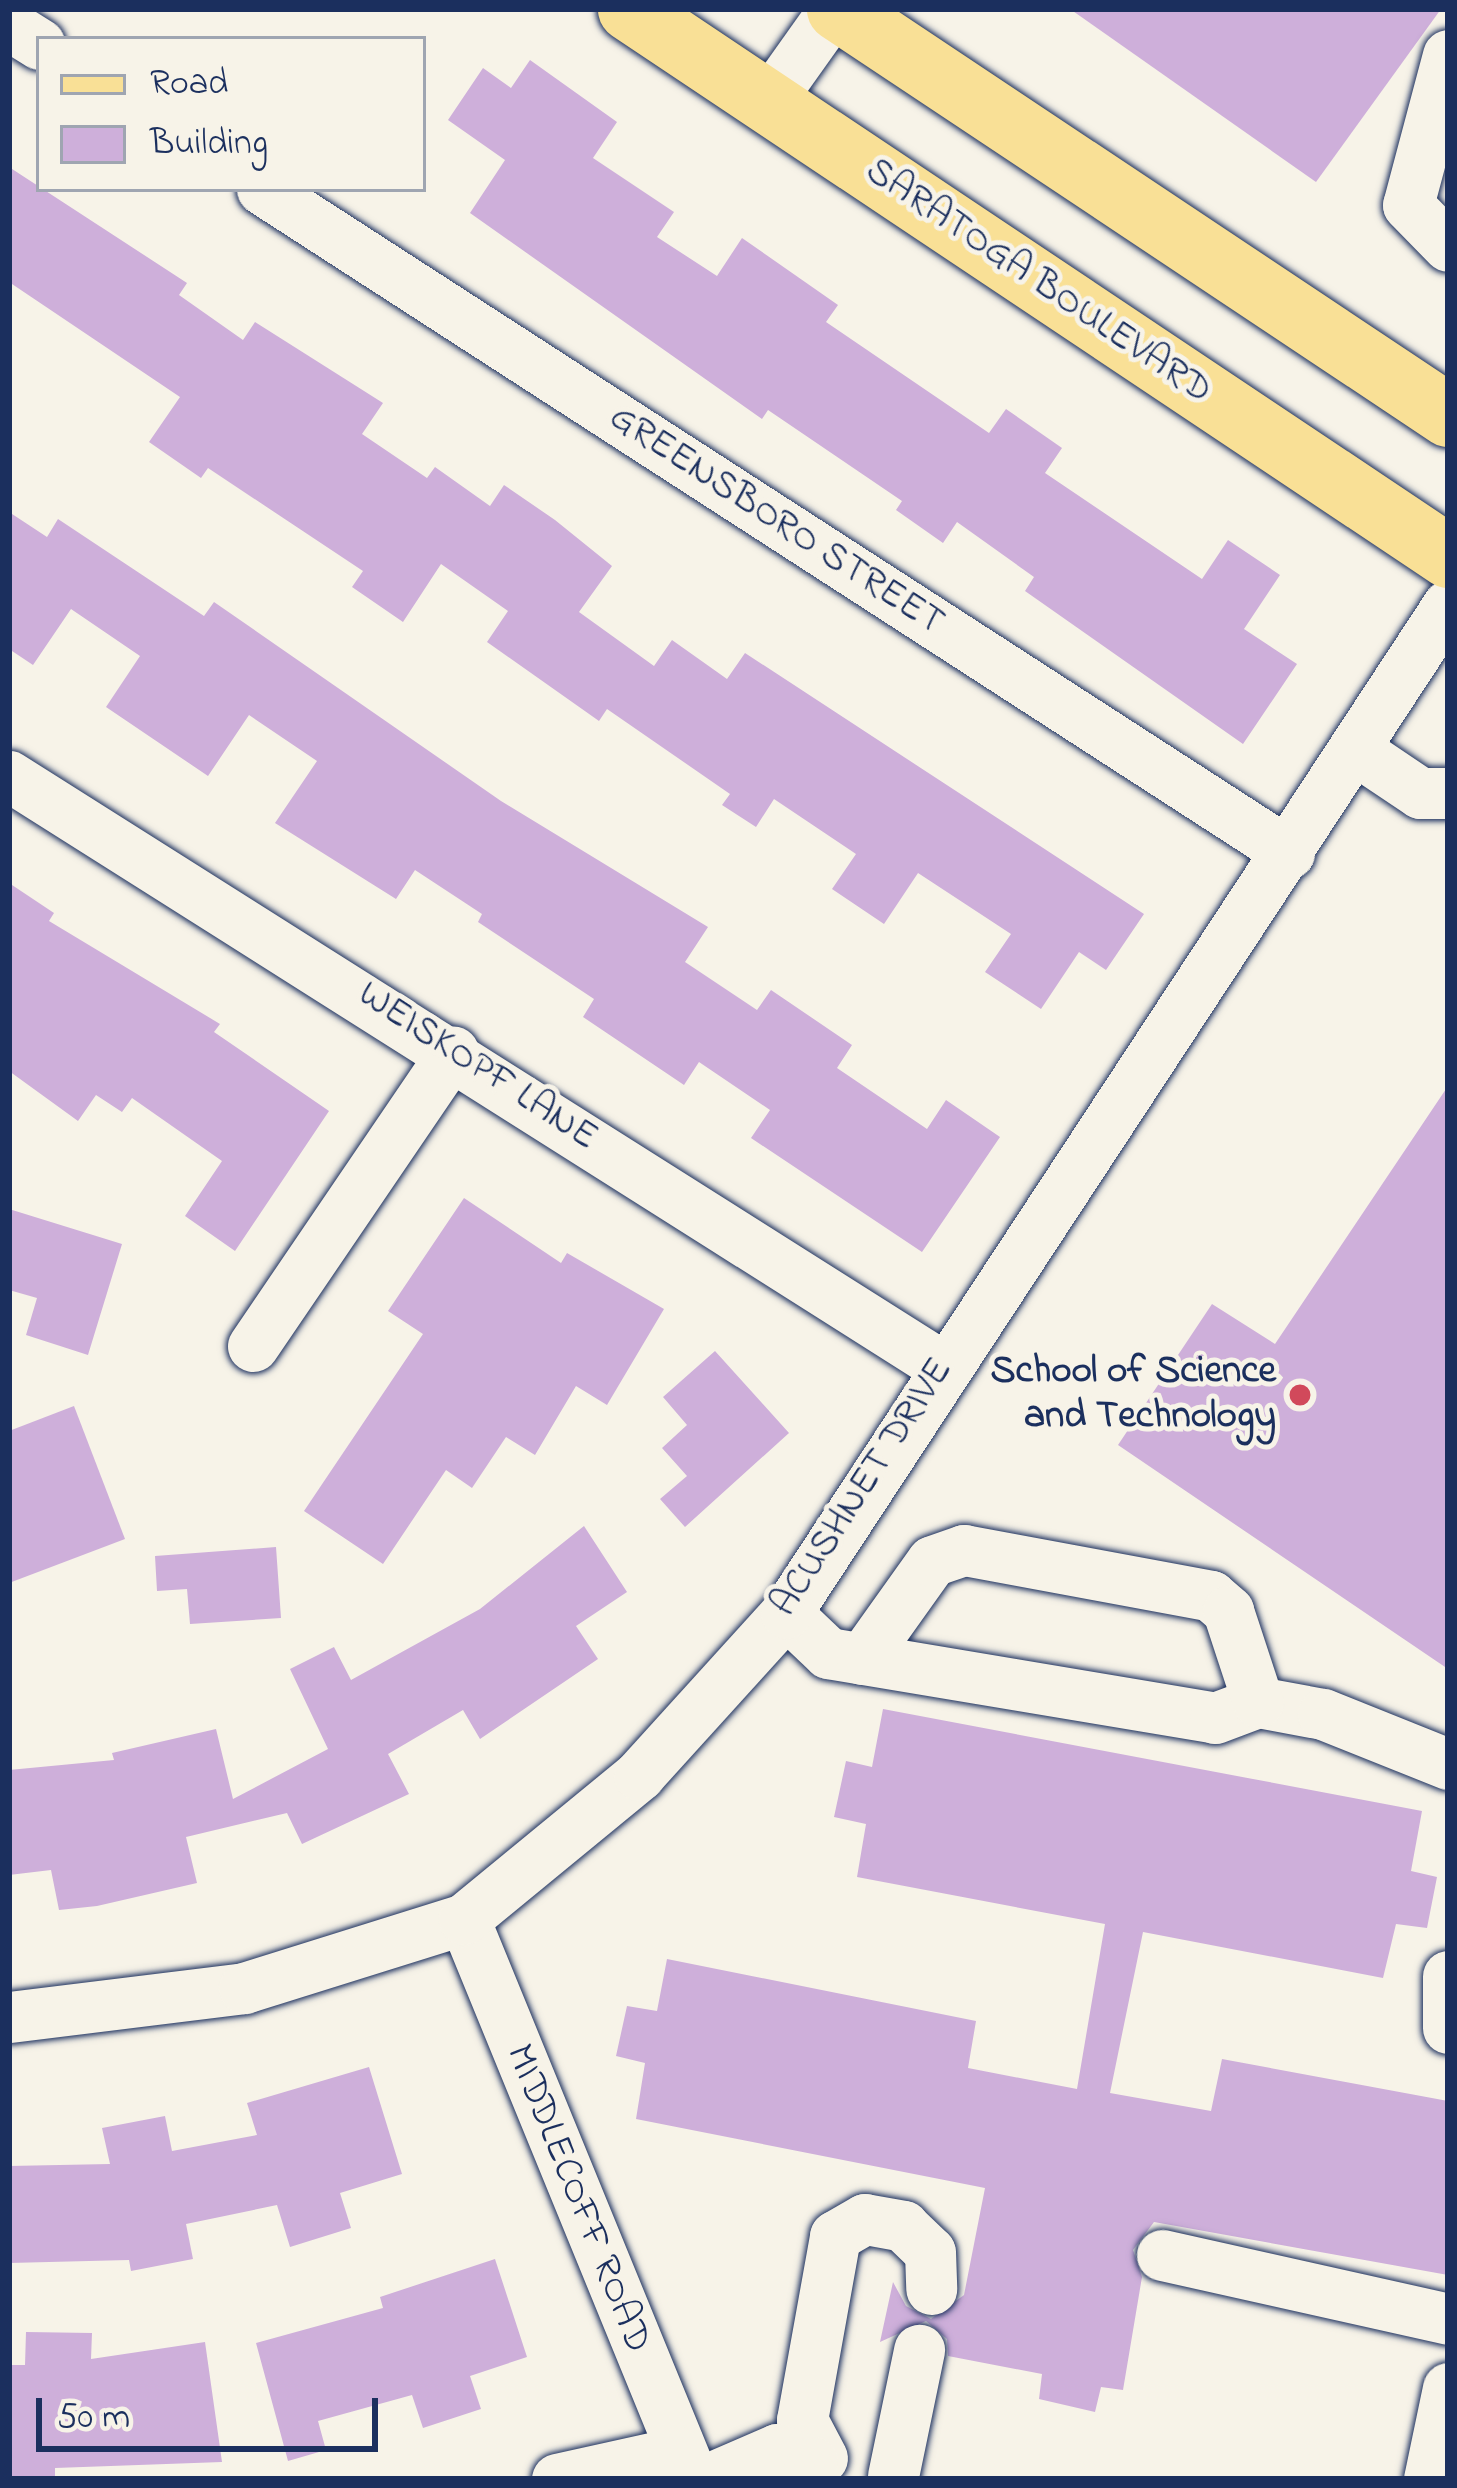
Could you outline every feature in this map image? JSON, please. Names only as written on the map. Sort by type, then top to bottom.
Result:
[{"type":"main road","name":"SARATOGA BOULEVARD","points":[[629,9],[1448,556]]},
{"type":"main road","points":[[836,9],[1448,415]]},
{"type":"street","points":[[769,102],[836,9]]},
{"type":"street","points":[[9,25],[36,42]]},
{"type":"street","points":[[1448,55],[1408,205],[1448,246]]},
{"type":"street","name":"GREENSBORO STREET","points":[[267,192],[1289,854]]},
{"type":"street","name":"ACUSHNET DRIVE","points":[[9,2017],[244,1988],[464,1918],[639,1775],[786,1613],[942,1366],[1289,854],[1448,605]]},
{"type":"street","points":[[1355,750],[1420,793],[1448,793]]},
{"type":"street","name":"WEISKOPF LANE","points":[[9,776],[454,1052],[942,1366]]},
{"type":"street","points":[[253,1346],[454,1052]]},
{"type":"street","points":[[862,1659],[932,1561],[964,1550],[1210,1596],[1228,1611],[1258,1702]]},
{"type":"street","points":[[786,1613],[828,1653],[1215,1718],[1258,1702],[1323,1714],[1448,1764]]},
{"type":"street","name":"MIDDLECOFF ROAD","points":[[464,1918],[693,2470]]},
{"type":"street","points":[[1448,1976],[1448,2028]]},
{"type":"street","points":[[813,2466],[802,2420],[836,2236],[865,2219],[902,2226],[930,2252],[932,2289]]},
{"type":"street","points":[[1162,2255],[1448,2319]]},
{"type":"street","points":[[557,2479],[693,2470],[777,2449],[813,2466],[899,2477],[919,2350]]},
{"type":"street","points":[[1429,2479],[1448,2388]]},
{"type":"building","points":[[1070,9],[1441,9],[1316,182]]},
{"type":"building","points":[[530,60],[617,122],[593,158],[674,212],[657,237],[717,276],[742,238],[838,305],[826,322],[989,433],[1006,409],[1062,448],[1045,473],[1202,579],[1228,540],[1280,575],[1244,629],[1297,664],[1243,744],[1025,591],[1034,577],[957,522],[943,543],[896,510],[902,501],[768,410],[762,419],[470,213],[505,160],[448,120],[483,68],[511,88]]},
{"type":"building","points":[[9,167],[36,185],[36,192],[47,192],[187,283],[179,295],[243,340],[255,322],[383,403],[362,434],[427,478],[435,467],[490,506],[504,485],[555,520],[612,566],[579,612],[654,666],[672,640],[727,679],[745,653],[1144,914],[1106,970],[1079,952],[1041,1009],[985,972],[1011,934],[918,873],[884,924],[832,889],[856,854],[774,799],[756,827],[722,805],[730,794],[607,709],[599,721],[487,642],[508,611],[441,564],[403,622],[352,587],[363,571],[208,468],[201,478],[149,442],[180,397],[9,282]]},
{"type":"building","points":[[9,512],[47,537],[58,519],[204,616],[214,602],[501,801],[708,927],[685,962],[757,1010],[771,990],[852,1045],[837,1068],[927,1129],[946,1100],[1000,1137],[922,1252],[751,1138],[770,1110],[699,1062],[684,1085],[583,1017],[594,999],[478,922],[482,914],[415,870],[396,899],[275,823],[317,761],[249,715],[208,776],[106,707],[140,656],[71,609],[33,665],[9,649]]},
{"type":"building","points":[[9,883],[54,913],[49,921],[220,1024],[214,1032],[329,1111],[235,1251],[185,1216],[222,1161],[132,1098],[122,1112],[96,1095],[78,1121],[9,1071]]},
{"type":"building","name":"School of Science and Technology","points":[[1448,1086],[1448,1669],[1118,1445],[1212,1304],[1275,1344]]},
{"type":"building","points":[[464,1198],[561,1263],[567,1253],[664,1309],[607,1405],[576,1386],[535,1455],[506,1437],[472,1488],[446,1470],[383,1564],[304,1511],[423,1334],[388,1311]]},
{"type":"building","points":[[9,1209],[122,1244],[88,1355],[26,1335],[37,1298],[9,1290]]},
{"type":"building","points":[[715,1351],[789,1433],[685,1527],[660,1499],[687,1476],[662,1448],[687,1425],[663,1397]]},
{"type":"building","points":[[74,1406],[125,1539],[9,1583],[9,1431]]},
{"type":"building","points":[[584,1526],[627,1592],[576,1626],[598,1659],[480,1739],[463,1710],[388,1754],[409,1794],[302,1844],[287,1813],[186,1837],[197,1883],[97,1906],[59,1910],[51,1870],[9,1875],[9,1770],[114,1760],[112,1753],[216,1729],[233,1799],[328,1749],[290,1669],[334,1647],[351,1680],[480,1609]]},
{"type":"building","points":[[276,1547],[281,1618],[190,1624],[187,1589],[157,1591],[155,1556]]},
{"type":"building","points":[[883,1709],[1422,1811],[1411,1871],[1437,1877],[1427,1928],[1396,1924],[1383,1978],[1143,1932],[1110,2093],[1211,2111],[1222,2059],[1448,2101],[1448,2275],[1154,2222],[1133,2250],[1142,2277],[1123,2390],[1101,2387],[1095,2412],[1039,2399],[1042,2374],[948,2356],[947,2339],[926,2321],[880,2342],[893,2282],[906,2306],[931,2319],[964,2295],[985,2188],[636,2119],[645,2063],[616,2056],[627,2006],[657,2011],[667,1959],[976,2021],[968,2068],[1077,2089],[1105,1924],[857,1877],[866,1824],[834,1817],[846,1761],[872,1767]]},
{"type":"building","points":[[369,2067],[402,2174],[340,2193],[351,2228],[290,2247],[277,2205],[186,2224],[193,2259],[131,2271],[129,2260],[9,2263],[9,2166],[110,2164],[102,2128],[165,2116],[172,2151],[257,2135],[247,2103]]},
{"type":"building","points":[[495,2259],[527,2357],[470,2376],[481,2409],[423,2428],[412,2395],[318,2421],[326,2450],[288,2461],[256,2343],[383,2308],[380,2297]]},
{"type":"building","points":[[26,2332],[92,2333],[91,2359],[205,2342],[222,2462],[55,2468],[55,2479],[9,2479],[9,2365],[25,2365]]},
{"type":"place","name":"School of Science and Technology","points":[[1300,1395]]}]
